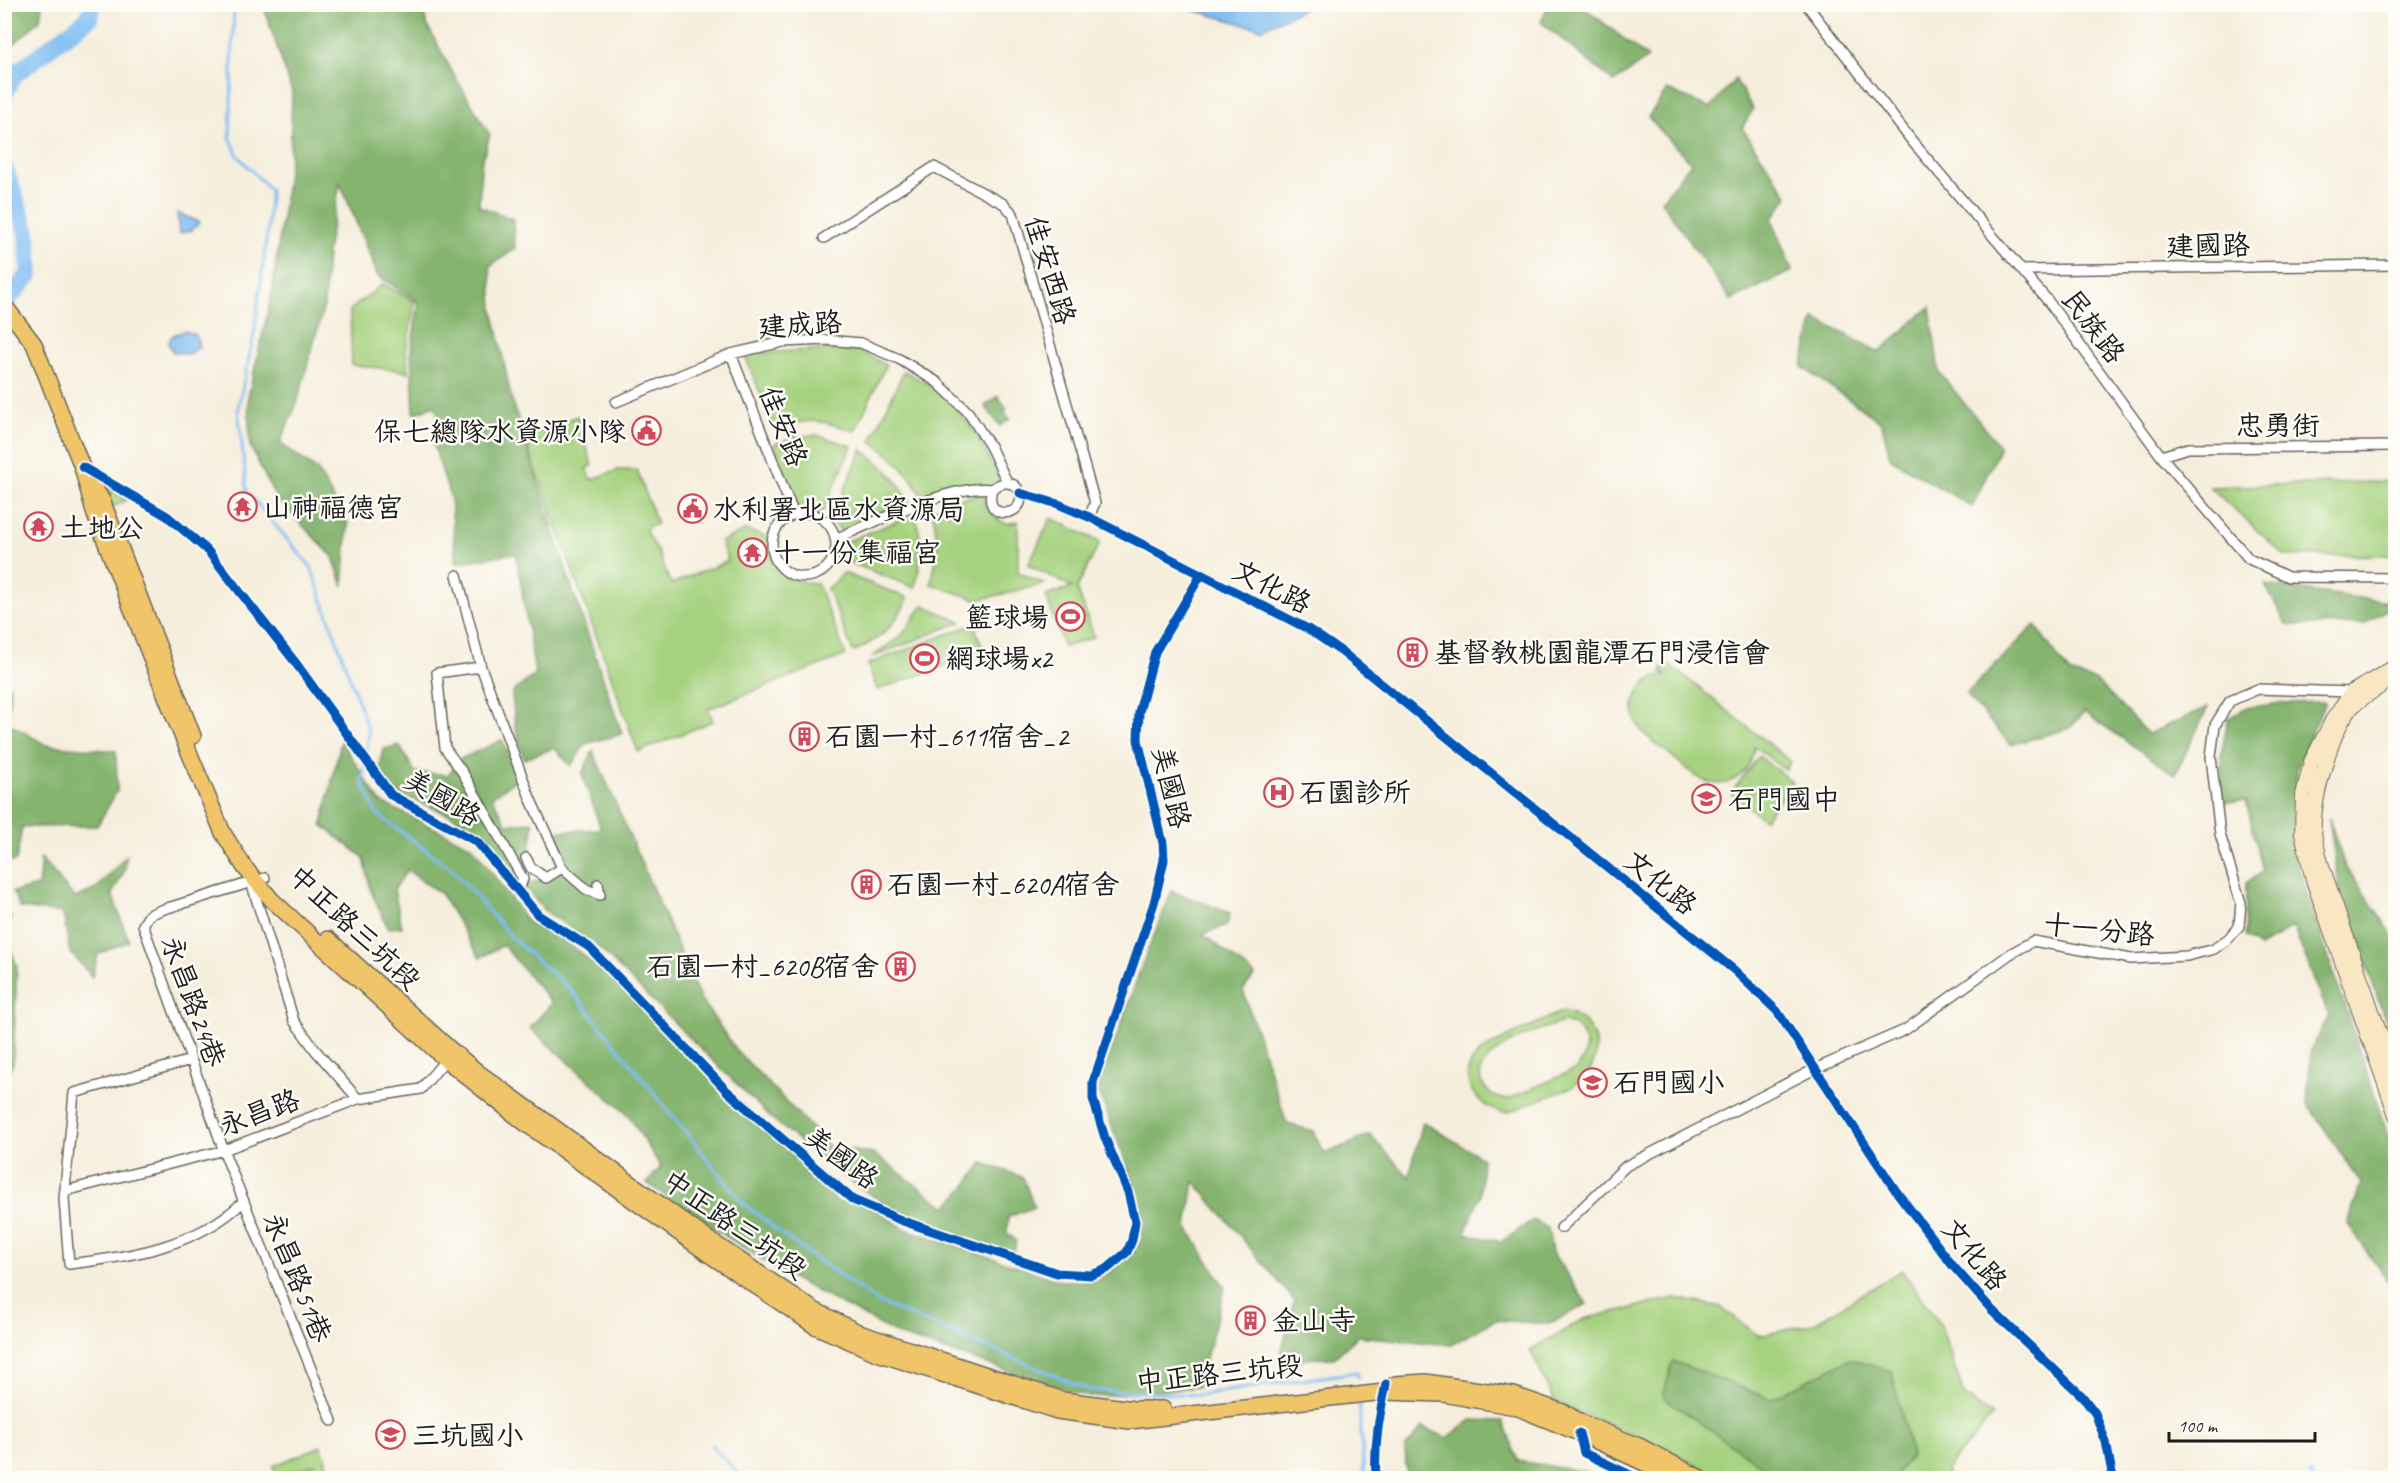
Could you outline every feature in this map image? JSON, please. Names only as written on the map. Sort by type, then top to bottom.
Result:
[{"type":"main road","name":"中正路三坑段","points":[[4,305],[34,344],[82,466],[94,515],[218,823],[245,868],[272,900],[449,1056],[705,1237],[814,1310],[862,1334],[1063,1400],[1134,1409],[1167,1409],[1347,1386],[1443,1394],[1516,1407],[1677,1479]]},
{"type":"main road","points":[[2396,666],[2352,692],[2333,719],[2311,762],[2303,795],[2302,833],[2313,880],[2396,1116]]},
{"type":"main road","points":[[2396,677],[2353,706],[2338,733],[2315,800],[2314,833],[2321,863],[2396,1080]]},
{"type":"main road","name":"中正路三坑段","points":[[1385,1388],[1425,1382],[1514,1395],[1563,1412],[1583,1423],[1639,1446],[1700,1479]]},
{"type":"street","name":"民族路","points":[[1806,4],[1912,141],[2048,301],[2161,456],[2249,560],[2288,577],[2396,578]]},
{"type":"street","name":"佳安西路","points":[[824,238],[934,167],[1004,204],[1013,214],[1095,504],[1089,517]]},
{"type":"street","name":"建國路","points":[[2021,270],[2396,265]]},
{"type":"street","name":"建成路","points":[[616,402],[730,354],[783,342],[826,340],[861,343],[899,359],[937,382],[968,412],[990,446],[1007,483]]},
{"type":"street","name":"佳安路","points":[[730,354],[794,515]]},
{"type":"street","name":"忠勇街","points":[[2161,456],[2188,448],[2396,446]]},
{"type":"street","name":"美國路","points":[[82,466],[168,516],[207,550],[360,750],[391,795],[477,842],[538,915],[589,947],[726,1091],[853,1200],[903,1221],[1057,1273],[1092,1275],[1107,1269],[1127,1252],[1132,1240],[1135,1222],[1128,1192],[1105,1137],[1093,1099],[1093,1082],[1154,903],[1164,860],[1138,740],[1139,712],[1155,652],[1201,575]]},
{"type":"street","name":"文化路","points":[[1007,483],[1017,488],[1020,493],[1058,504],[1089,517],[1308,629],[1342,652],[1734,970],[1777,1011],[1896,1191],[1953,1266],[1992,1310],[2082,1396],[2095,1413],[2106,1442],[2113,1479]]},
{"type":"street","points":[[1007,483],[998,484],[992,489],[989,498],[992,506],[998,512],[1007,513],[1015,510],[1020,502],[1020,493]]},
{"type":"street","points":[[835,539],[920,504],[981,487],[992,489]]},
{"type":"street","points":[[807,513],[820,518],[830,526],[835,539],[833,559],[825,569],[805,577],[789,574],[776,563],[771,547],[772,538],[780,524],[794,515],[807,513]]},
{"type":"street","points":[[457,574],[481,667],[531,800],[562,868],[586,889],[600,896],[598,884]]},
{"type":"street","points":[[481,667],[437,673],[445,748],[463,773],[523,879],[518,892]]},
{"type":"street","name":"十一分路","points":[[1561,1228],[1626,1166],[1815,1069],[1905,1030],[2010,954],[2033,941],[2130,959],[2187,957],[2214,949],[2229,938],[2239,926],[2241,903],[2220,834],[2211,757],[2215,725],[2230,702],[2258,689],[2352,692]]},
{"type":"street","points":[[526,858],[531,868],[546,878],[562,868]]},
{"type":"street","points":[[257,880],[294,1021],[316,1051],[358,1099]]},
{"type":"street","name":"永昌路24巷","points":[[224,1150],[143,925],[149,915],[161,910],[257,880]]},
{"type":"street","name":"永昌路","points":[[65,1191],[224,1150],[358,1099],[421,1089],[449,1056]]},
{"type":"street","points":[[191,1059],[74,1093],[65,1191],[69,1264],[148,1251],[212,1227],[244,1201]]},
{"type":"street","name":"永昌路51巷","points":[[224,1150],[332,1421]]},
{"type":"street","points":[[1376,1479],[1377,1425],[1385,1388]]},
{"type":"green space","points":[[5,4],[42,5],[40,20],[5,52]]},
{"type":"green space","points":[[1549,4],[1581,5],[1648,58],[1614,82],[1541,22]]},
{"type":"green space","points":[[263,5],[424,5],[426,23],[490,135],[481,164],[479,206],[513,219],[515,249],[490,266],[493,309],[511,397],[571,585],[622,734],[585,744],[571,766],[554,748],[524,759],[515,725],[512,693],[535,674],[516,553],[456,563],[451,499],[432,440],[447,433],[434,405],[414,414],[411,350],[419,302],[378,276],[340,183],[327,251],[324,306],[297,403],[280,443],[317,470],[348,524],[343,586],[333,557],[276,498],[250,446],[248,397],[272,294],[290,157],[292,92]]},
{"type":"green space","points":[[1735,79],[1753,109],[1742,128],[1788,196],[1772,219],[1792,271],[1731,300],[1661,201],[1691,163],[1648,117],[1667,90],[1710,108]]},
{"type":"green space","points":[[383,284],[415,302],[406,350],[408,373],[352,365],[350,310]]},
{"type":"green space","points":[[1930,307],[1939,372],[2000,447],[1972,507],[1891,459],[1881,422],[1802,367],[1814,318],[1879,352]]},
{"type":"green space","points":[[826,349],[860,351],[886,365],[855,431],[815,421],[797,422],[775,428],[744,354]]},
{"type":"green space","points":[[904,371],[937,390],[958,409],[975,432],[1001,483],[988,489],[972,485],[964,486],[924,500],[902,467],[871,441]]},
{"type":"green space","points":[[998,396],[1007,409],[1004,411],[1010,419],[1000,426],[985,406]]},
{"type":"green space","points":[[578,416],[592,466],[586,468],[591,480],[618,470],[637,470],[657,524],[648,527],[646,532],[657,550],[671,584],[728,561],[721,542],[746,530],[778,541],[778,559],[786,572],[799,581],[817,583],[846,655],[708,709],[713,721],[638,752],[524,436]]},
{"type":"green space","points":[[816,435],[852,446],[821,515],[808,511],[800,513],[774,444],[796,436]]},
{"type":"green space","points":[[862,450],[890,474],[911,505],[842,532],[831,520]]},
{"type":"green space","points":[[2395,481],[2395,555],[2285,556],[2210,487]]},
{"type":"green space","points":[[103,485],[127,500],[112,507]]},
{"type":"green space","points":[[981,494],[986,496],[984,505],[999,520],[1007,523],[1018,521],[1018,572],[1044,584],[978,600],[931,584],[937,547],[932,510],[962,498]]},
{"type":"green space","points":[[915,514],[921,551],[915,588],[846,561],[845,542]]},
{"type":"green space","name":"網球場x2","points":[[1051,518],[1100,542],[1077,588],[1094,637],[1064,647],[1046,596],[1072,587],[1028,565]]},
{"type":"green space","points":[[843,573],[908,598],[898,617],[886,631],[853,652],[827,588]]},
{"type":"green space","points":[[2265,585],[2395,603],[2395,605],[2363,624],[2287,625]]},
{"type":"green space","points":[[923,605],[961,622],[872,657],[902,635]]},
{"type":"green space","name":"網球場x2","points":[[974,624],[984,652],[877,690],[868,664]]},
{"type":"green space","points":[[2035,625],[2069,673],[2096,681],[2148,734],[2208,707],[2175,775],[2084,712],[2070,728],[2011,745],[1966,694]]},
{"type":"green space","points":[[1668,663],[1791,762],[1785,770],[1754,746],[1750,763],[1738,777],[1718,784],[1709,782],[1691,773],[1646,735],[1639,727],[1634,715],[1636,699],[1644,685],[1650,680],[1665,675],[1661,671]]},
{"type":"green space","points":[[5,684],[10,687],[8,723],[46,745],[116,751],[117,791],[97,826],[22,827],[16,861],[5,863]]},
{"type":"green space","points":[[2325,702],[2297,767],[2296,861],[2395,1156],[2395,1291],[2348,1224],[2361,1183],[2307,1103],[2311,1051],[2329,1016],[2293,927],[2259,947],[2245,937],[2246,883],[2263,872],[2246,801],[2223,802],[2221,756],[2228,719],[2245,708],[2282,703]]},
{"type":"green space","points":[[502,740],[521,776],[492,797],[507,824],[533,822],[530,858],[517,875],[487,838],[453,816],[394,792],[379,770],[384,749],[399,745],[415,772],[448,775],[460,759]]},
{"type":"green space","points":[[341,741],[380,802],[472,846],[527,921],[559,936],[614,980],[797,1159],[905,1229],[1061,1281],[1096,1281],[1129,1259],[1142,1239],[1133,1181],[1098,1090],[1142,965],[1172,891],[1230,913],[1227,925],[1203,934],[1255,975],[1243,990],[1287,1124],[1313,1131],[1325,1154],[1370,1135],[1409,1177],[1423,1122],[1482,1158],[1480,1197],[1465,1233],[1501,1242],[1533,1220],[1548,1228],[1552,1252],[1587,1304],[1549,1324],[1495,1320],[1451,1345],[1358,1336],[1334,1358],[1280,1359],[1294,1300],[1194,1181],[1187,1227],[1225,1288],[1198,1387],[1089,1397],[901,1336],[777,1270],[647,1183],[661,1167],[629,1116],[530,1028],[552,1003],[503,945],[480,958],[441,894],[407,870],[394,890],[402,927],[388,928],[371,891],[364,858],[322,825]]},
{"type":"green space","points":[[593,751],[700,998],[736,1050],[830,1147],[874,1154],[946,1207],[983,1163],[1023,1177],[1034,1207],[1008,1217],[1007,1233],[1016,1241],[1013,1255],[909,1219],[848,1180],[771,1118],[599,948],[544,910],[524,886],[560,871],[549,832],[601,829],[582,774]]},
{"type":"green space","points":[[1759,756],[1793,783],[1764,819],[1731,793]]},
{"type":"green space","points":[[2329,818],[2344,864],[2395,939],[2395,1048],[2339,886]]},
{"type":"green space","points":[[126,856],[125,870],[112,894],[129,941],[98,954],[92,977],[70,952],[63,913],[20,908],[13,892],[38,886],[41,858],[75,898],[96,889]]},
{"type":"green space","points":[[5,913],[11,917],[5,935]]},
{"type":"green space","points":[[5,935],[17,966],[13,1063],[5,1078]]},
{"type":"green space","points":[[1563,1011],[1575,1015],[1591,1030],[1596,1051],[1589,1072],[1569,1088],[1513,1111],[1493,1110],[1479,1100],[1468,1079],[1474,1058],[1491,1045]],"holes":[[[1564,1022],[1572,1025],[1583,1035],[1586,1048],[1576,1069],[1509,1099],[1502,1099],[1485,1088],[1480,1076],[1483,1065],[1493,1054],[1539,1030]]]},
{"type":"green space","points":[[1902,1270],[1941,1326],[1964,1395],[1992,1416],[1946,1470],[1948,1478],[1722,1478],[1660,1446],[1555,1402],[1530,1350],[1584,1319],[1675,1298],[1721,1307],[1759,1336],[1815,1323]]},
{"type":"green space","points":[[1850,1359],[1892,1371],[1911,1456],[1893,1478],[1779,1478],[1663,1397],[1673,1361],[1771,1399]]},
{"type":"green space","points":[[1471,1420],[1503,1421],[1518,1461],[1588,1472],[1584,1478],[1511,1478],[1491,1472],[1480,1478],[1407,1478],[1405,1448],[1423,1427],[1447,1438]]},
{"type":"green space","points":[[321,1446],[326,1459],[323,1461],[325,1460],[332,1478],[297,1478],[319,1477],[314,1464],[278,1478],[273,1466]]},
{"type":"water","points":[[1311,4],[1261,29],[1175,5]]},
{"type":"water","points":[[177,213],[200,222],[191,231],[179,233]]},
{"type":"water","points":[[185,331],[196,335],[199,347],[190,354],[173,352],[168,343],[173,335]]},
{"type":"waterway","points":[[4,94],[15,74],[89,18],[93,4]]},
{"type":"waterway","points":[[234,4],[230,137],[238,156],[270,190],[268,227],[254,335],[238,408],[247,492],[311,567],[369,732],[366,756]]},
{"type":"waterway","points":[[4,167],[27,232],[30,274],[4,304]]},
{"type":"waterway","points":[[365,762],[362,781],[377,814],[452,869],[514,940],[572,991],[741,1201],[784,1236],[878,1302],[1090,1390],[1199,1395],[1357,1372],[1358,1377]]},
{"type":"waterway","points":[[1359,1403],[1364,1478]]},
{"type":"waterway","points":[[711,1445],[743,1478]]},
{"type":"waterway","points":[[2310,1474],[2313,1478]]},
{"type":"cycle path","points":[[82,467],[167,516],[207,550],[295,662],[391,795],[477,842],[538,915],[589,947],[727,1091],[853,1200],[903,1221],[1057,1273],[1091,1275],[1107,1269],[1127,1252],[1132,1240],[1135,1222],[1128,1192],[1105,1138],[1093,1099],[1093,1082],[1154,903],[1164,860],[1163,843],[1138,740],[1139,712],[1155,652],[1201,575]]},
{"type":"cycle path","points":[[1020,493],[1058,504],[1089,517],[1308,629],[1342,652],[1734,970],[1777,1011],[1896,1191],[1953,1266],[1992,1310],[2082,1396],[2095,1413],[2106,1442],[2113,1478]]},
{"type":"cycle path","points":[[1376,1478],[1378,1431],[1386,1384]]},
{"type":"cycle path","points":[[1579,1433],[1584,1453],[1637,1478]]},
{"type":"place","name":"保七總隊水資源小隊","points":[[647,431]]},
{"type":"place","name":"山神福德宮","points":[[242,507]]},
{"type":"place","name":"水利署北區水資源局","points":[[692,509]]},
{"type":"place","name":"土地公","points":[[39,527]]},
{"type":"place","name":"十一份集福宮","points":[[752,552]]},
{"type":"place","name":"籃球場","points":[[1070,617]]},
{"type":"place","name":"基督教桃園龍潭石門浸信會","points":[[1413,652]]},
{"type":"place","name":"網球場x2","points":[[925,658]]},
{"type":"place","name":"石園一村_611宿舍_2","points":[[804,736]]},
{"type":"place","name":"石園診所","points":[[1278,792]]},
{"type":"place","name":"石門國中","points":[[1707,799]]},
{"type":"place","name":"石園一村_620A宿舍","points":[[866,884]]},
{"type":"place","name":"石園一村_620B宿舍","points":[[900,966]]},
{"type":"place","name":"石門國小","points":[[1592,1082]]},
{"type":"place","name":"金山寺","points":[[1251,1320]]},
{"type":"place","name":"三坑國小","points":[[391,1435]]}]
